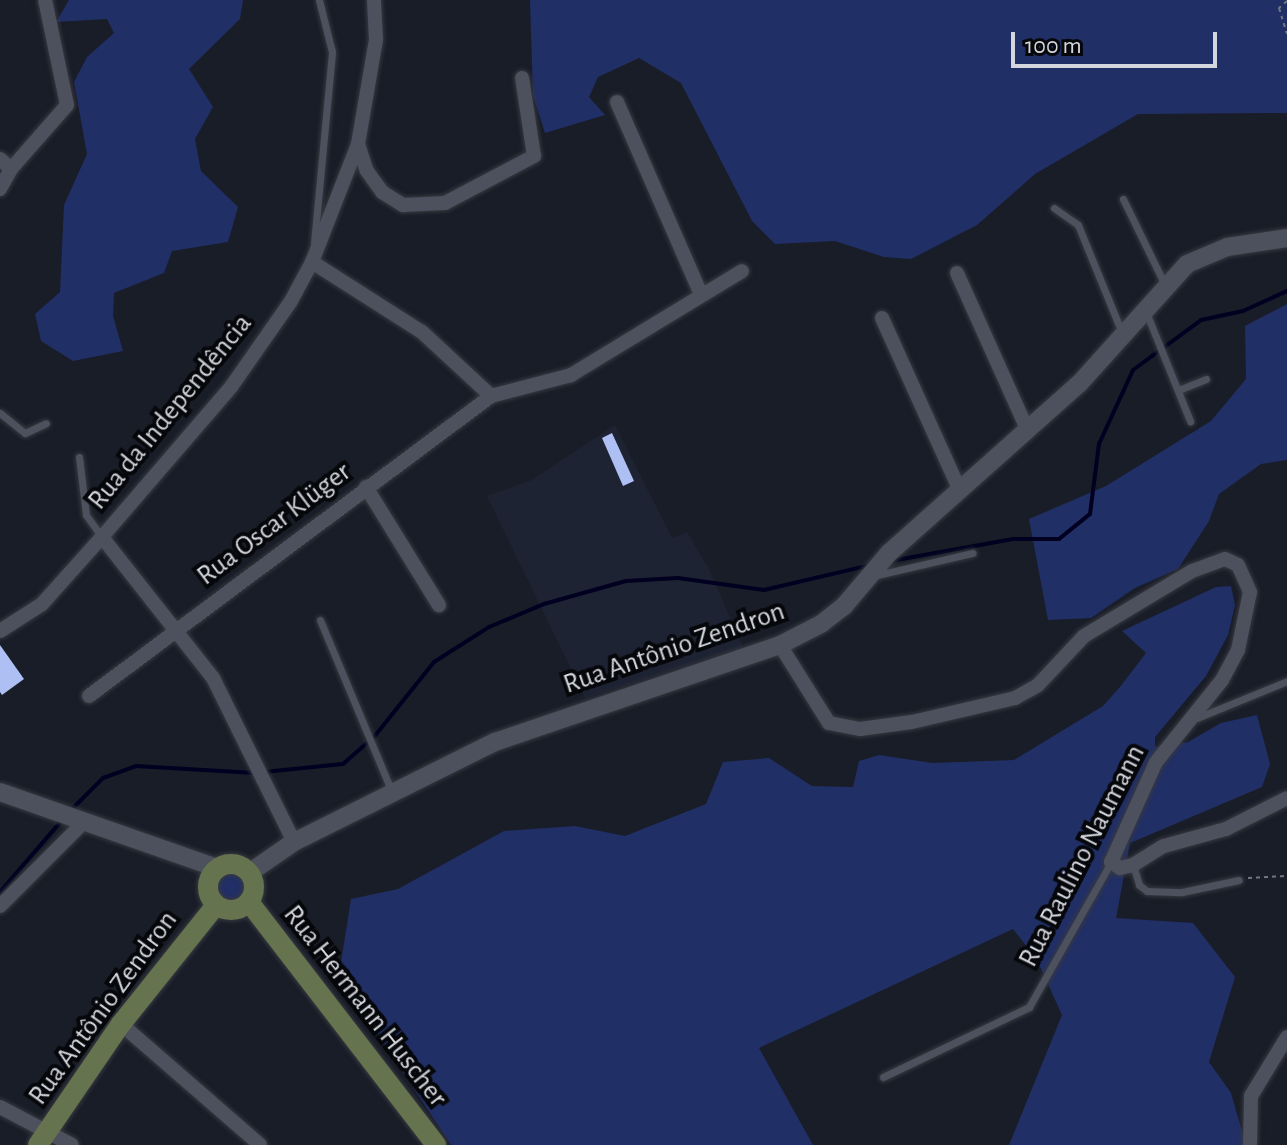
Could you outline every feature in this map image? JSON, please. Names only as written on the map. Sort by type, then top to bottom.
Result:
[{"type":"main road","points":[[234,864],[249,873],[254,887],[249,902],[233,911],[216,905],[207,890],[217,868],[234,864]]},
{"type":"main road","name":"Rua Hermann Huscher","points":[[249,902],[436,1145]]},
{"type":"main road","name":"Rua Antônio Zendron","points":[[43,1138],[121,1024],[216,905]]},
{"type":"street","points":[[0,189],[5,164],[67,105],[45,0]]},
{"type":"street","points":[[374,0],[376,40],[358,144],[312,262],[422,332],[491,396],[571,375],[700,292],[742,271]]},
{"type":"street","points":[[358,144],[367,171],[382,192],[403,205],[445,203],[534,156],[522,78]]},
{"type":"street","points":[[617,102],[700,292]]},
{"type":"street","name":"Rua Antônio Zendron","points":[[249,873],[294,842],[391,793],[541,724],[780,645],[821,624],[878,567],[1079,384],[1165,285],[1206,254],[1287,238]]},
{"type":"street","name":"Rua da Independência","points":[[0,631],[42,604],[231,387],[312,262]]},
{"type":"street","points":[[957,273],[1028,431]]},
{"type":"street","points":[[882,318],[960,491]]},
{"type":"street","name":"Rua Oscar Klüger","points":[[89,696],[491,396]]},
{"type":"street","points":[[366,487],[439,605]]},
{"type":"street","points":[[102,537],[179,628],[213,678],[294,842]]},
{"type":"street","name":"Rua Raulino Naumann","points":[[780,645],[829,723],[860,729],[912,722],[1015,698],[1038,685],[1084,636],[1192,571],[1225,559],[1238,565],[1250,592],[1238,650],[1191,720],[1156,762],[1111,862]]},
{"type":"street","points":[[0,792],[217,868]]},
{"type":"street","points":[[1111,862],[1120,868],[1133,865],[1164,846],[1226,829],[1287,798]]},
{"type":"street","points":[[0,906],[81,820]]},
{"type":"street","points":[[121,1024],[260,1145]]},
{"type":"street","points":[[1250,1145],[1251,1096],[1287,1037]]},
{"type":"street","points":[[0,1107],[43,1138],[72,1145]]},
{"type":"lane","name":"Rua da Independência","points":[[312,262],[332,52],[319,0]]},
{"type":"lane","points":[[1123,199],[1165,285]]},
{"type":"lane","points":[[1054,208],[1078,225],[1122,333]]},
{"type":"lane","points":[[1143,307],[1164,346],[1190,421]]},
{"type":"lane","points":[[1181,389],[1206,379]]},
{"type":"lane","points":[[0,413],[25,433],[46,423]]},
{"type":"lane","points":[[79,457],[86,515],[102,537]]},
{"type":"lane","points":[[878,567],[972,553]]},
{"type":"lane","points":[[320,620],[367,727],[391,793]]},
{"type":"lane","points":[[1191,720],[1287,681]]},
{"type":"lane","name":"Rua Raulino Naumann","points":[[883,1077],[1029,1007],[1111,862]]},
{"type":"lane","points":[[1133,865],[1139,885],[1147,891],[1182,892],[1239,880]]},
{"type":"path","points":[[1287,1],[1279,8],[1287,34]]},
{"type":"path","points":[[1239,880],[1287,876]]},
{"type":"shaded area","points":[[69,0],[243,0],[240,19],[189,69],[213,107],[195,139],[201,171],[238,207],[228,242],[172,251],[164,273],[114,293],[113,316],[123,351],[73,361],[41,341],[35,314],[60,292],[64,205],[87,154],[74,82],[87,57],[114,33],[107,19],[56,22]]},
{"type":"shaded area","points":[[530,0],[1287,0],[1287,113],[1138,114],[1035,174],[977,225],[911,259],[884,257],[835,241],[775,244],[752,221],[681,83],[639,58],[598,77],[589,97],[605,115],[545,133],[533,96]]},
{"type":"shaded area","points":[[1287,304],[1287,460],[1261,464],[1219,494],[1209,521],[1178,569],[1135,588],[1091,618],[1048,620],[1029,519],[1106,486],[1211,421],[1246,379],[1245,326]]},
{"type":"shaded area","points":[[615,425],[672,538],[687,532],[710,571],[743,647],[585,698],[487,496],[532,480]]},
{"type":"shaded area","points":[[1231,586],[1235,605],[1228,635],[1206,676],[1155,737],[1155,747],[1188,742],[1221,723],[1257,715],[1270,764],[1262,787],[1130,843],[1116,918],[1193,923],[1235,977],[1209,1062],[1231,1093],[1246,1145],[1009,1145],[1062,1015],[1036,958],[1013,929],[759,1048],[813,1145],[451,1145],[339,975],[351,899],[398,889],[504,831],[575,826],[625,836],[706,804],[723,762],[769,758],[812,786],[853,787],[859,761],[879,755],[932,763],[1014,760],[1103,706],[1120,687],[1146,653],[1122,631],[1216,587]]},
{"type":"shaded area","points":[[231,872],[242,876],[246,887],[242,898],[231,902],[220,898],[216,887],[220,876]]},
{"type":"building","points":[[612,433],[634,481],[623,486],[602,438]]},
{"type":"building","points":[[0,645],[24,679],[2,695],[0,692]]},
{"type":"waterway","points":[[891,561],[1013,539],[1059,539],[1090,514],[1099,444],[1133,370],[1201,320],[1243,311],[1287,291]]},
{"type":"waterway","points":[[264,772],[343,764],[374,737],[434,662],[489,627],[544,604],[626,581],[678,578],[764,590],[871,565]]},
{"type":"waterway","points":[[72,809],[103,778],[136,766],[255,773]]},
{"type":"waterway","points":[[0,892],[63,819]]}]
